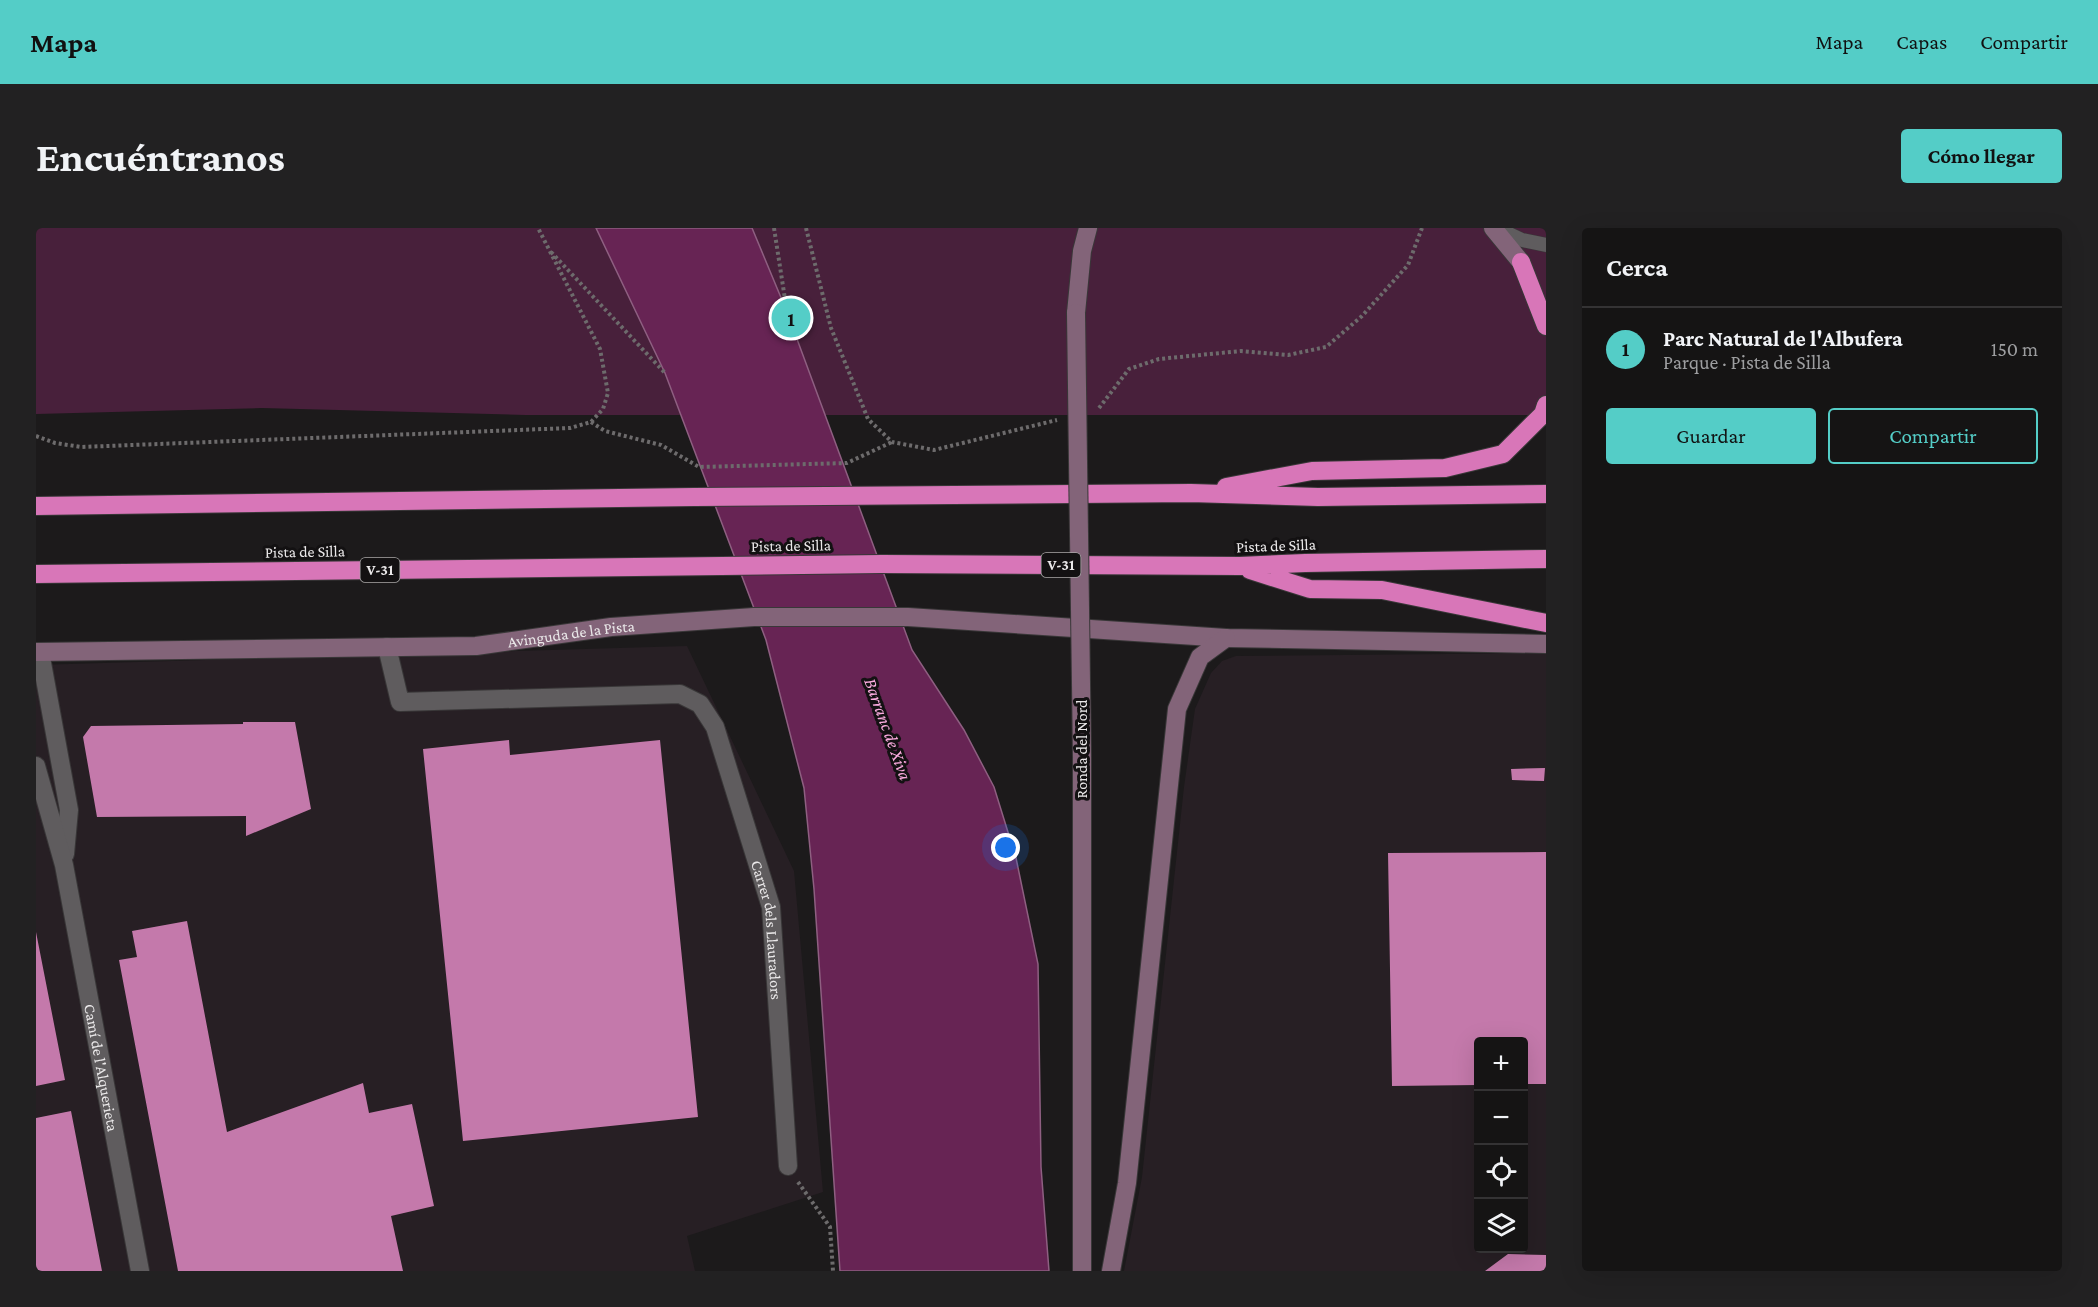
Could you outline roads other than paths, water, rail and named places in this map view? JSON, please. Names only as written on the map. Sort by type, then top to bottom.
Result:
[{"type":"highway","points":[[1521,262],[1546,285]]},
{"type":"highway","points":[[1521,262],[1546,326]]},
{"type":"highway","points":[[1191,493],[1312,471],[1445,468],[1503,454],[1544,414],[1546,405]]},
{"type":"highway","points":[[36,506],[1191,493],[1318,497],[1546,494]]},
{"type":"highway","name":"Pista de Silla","points":[[36,574],[724,565],[1240,566],[1305,562],[1546,559]]},
{"type":"highway","points":[[1240,566],[1310,589],[1382,590],[1546,623]]},
{"type":"street","name":"Ronda del Nord","points":[[1082,1271],[1082,757],[1076,313],[1082,251],[1088,228]]},
{"type":"street","points":[[1494,228],[1521,262]]},
{"type":"street","name":"Avinguda de la Pista","points":[[38,652],[476,646],[611,627],[754,617],[908,617],[1226,638],[1546,644]]},
{"type":"street","points":[[1111,1271],[1127,1183],[1177,709],[1200,657],[1226,638]]},
{"type":"street","name":"Carrer dels Llauradors","points":[[387,647],[400,702],[680,694],[700,705],[715,727],[771,907],[788,1166]]},
{"type":"street","name":"Camí de l'Alquerieta","points":[[38,652],[69,810],[64,865]]},
{"type":"street","name":"Camí de l'Alquerieta","points":[[37,772],[64,865],[140,1271]]},
{"type":"lane","points":[[1494,228],[1522,240],[1546,245]]},
{"type":"water","name":"Barranc de Xiva","points":[[596,228],[752,228],[787,312],[912,650],[964,730],[994,787],[1016,858],[1038,964],[1041,1167],[1049,1271],[840,1271],[814,889],[804,788],[766,640],[665,373]]},
{"type":"place","name":"Parc Natural de l'Albufera","points":[[791,318]]}]
